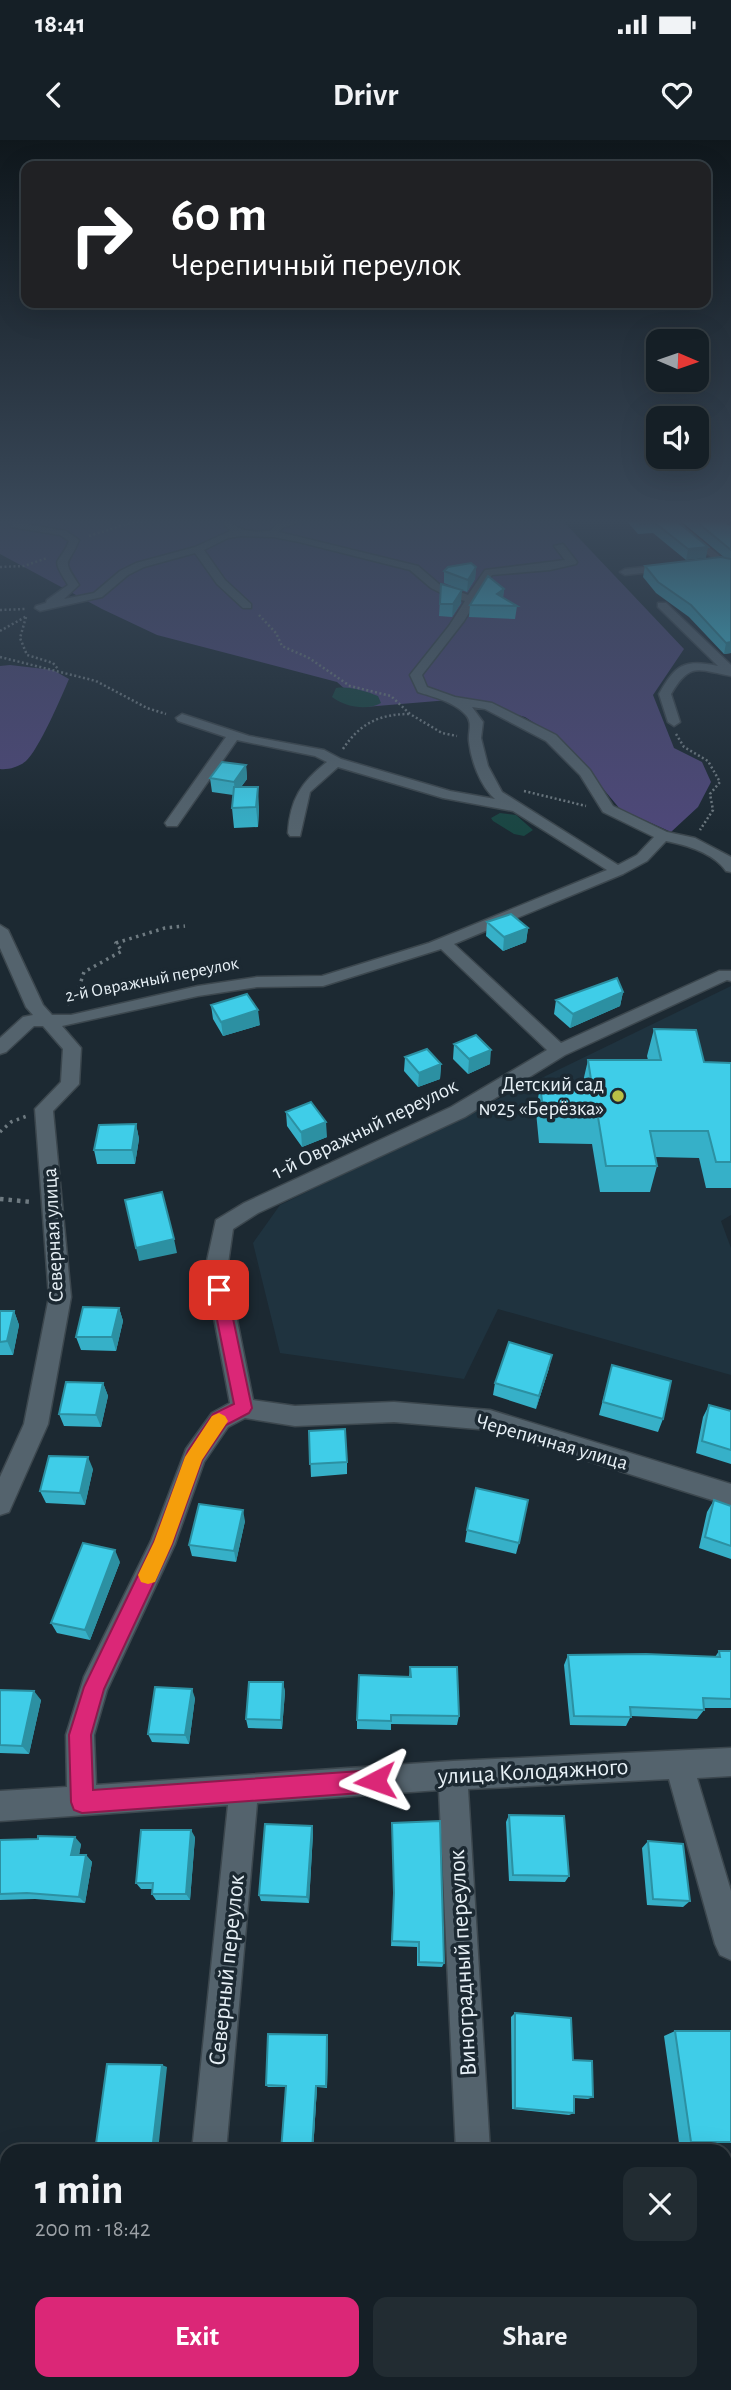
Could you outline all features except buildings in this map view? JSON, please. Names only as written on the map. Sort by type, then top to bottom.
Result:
[{"type":"street","points":[[457,623],[416,676],[422,689],[452,700],[488,706],[551,738],[585,773],[608,809],[663,836],[690,841],[727,861],[731,868]]},
{"type":"street","points":[[680,623],[730,672]]},
{"type":"street","points":[[674,722],[665,694],[678,670],[687,666],[698,666],[730,672]]},
{"type":"street","points":[[452,700],[470,711],[477,722],[475,738],[481,766],[497,795],[618,871]]},
{"type":"street","points":[[183,718],[234,735],[319,753],[336,762],[448,795],[518,808]]},
{"type":"street","points":[[172,823],[234,735]]},
{"type":"street","points":[[295,833],[297,804],[311,780],[336,762]]},
{"type":"street","name":"2-й Овражный переулок","points":[[0,1048],[29,1021],[71,1020],[198,991],[257,982],[323,981],[443,942],[618,871],[642,858],[663,836]]},
{"type":"street","points":[[0,930],[35,1007],[72,1048],[70,1084],[44,1109]]},
{"type":"street","points":[[443,942],[559,1051]]},
{"type":"street","name":"1-й Овражный переулок","points":[[243,1408],[216,1270],[223,1225],[251,1208],[458,1112],[559,1051],[725,975],[731,976]]},
{"type":"street","name":"Северная улица","points":[[0,1504],[36,1424],[60,1297],[44,1109]]},
{"type":"street","points":[[82,1802],[80,1735],[94,1687],[162,1544],[194,1457],[220,1420],[243,1408]]},
{"type":"street","name":"Черепичная улица","points":[[243,1408],[295,1416],[394,1412],[490,1420],[731,1495]]},
{"type":"street","name":"улица Колодяжного","points":[[0,1807],[453,1775],[731,1762]]},
{"type":"street","points":[[679,1765],[731,1944]]},
{"type":"street","name":"Виноградный переулок","points":[[453,1775],[473,2144]]},
{"type":"street","name":"Северный переулок","points":[[210,2144],[244,1790]]},
{"type":"path","points":[[24,623],[20,638],[27,655],[53,663],[59,670]]},
{"type":"path","points":[[269,623],[281,639],[282,646],[309,658],[350,686],[391,696],[410,713],[442,733],[475,738]]},
{"type":"path","points":[[0,657],[11,662],[59,670],[98,682],[138,706],[183,718]]},
{"type":"path","points":[[336,762],[351,736],[375,718],[386,713],[410,713]]},
{"type":"path","points":[[674,722],[676,737],[684,747],[708,761],[720,782],[710,794],[713,810],[690,841]]},
{"type":"path","points":[[481,766],[517,789],[554,797],[562,802],[608,809]]},
{"type":"path","points":[[47,1019],[76,997],[84,972],[122,951],[116,943],[165,928],[185,926]]},
{"type":"path","points":[[0,1132],[11,1122],[44,1109]]},
{"type":"path","points":[[0,1199],[54,1205]]},
{"type":"shaded area","points":[[132,623],[659,623],[684,649],[653,695],[674,748],[702,762],[711,782],[698,807],[671,832],[620,809],[564,742],[525,717],[461,699],[365,707],[337,682],[157,635]]},
{"type":"shaded area","points":[[0,666],[53,670],[69,679],[31,755],[17,766],[0,769]]},
{"type":"shaded area","points":[[336,688],[368,692],[378,696],[381,703],[369,707],[350,705],[332,697]]},
{"type":"shaded area","points":[[500,813],[516,815],[533,830],[524,836],[514,834],[491,818]]},
{"type":"shaded area","name":"Детский сад №25 «Берёзка»","points":[[731,986],[731,1215],[721,1221],[731,1248],[731,1375],[498,1309],[464,1379],[280,1353],[253,1243],[280,1205]]},
{"type":"slow traffic","points":[[148,1575],[194,1457],[219,1421]]},
{"type":"place","name":"Детский сад №25 «Берёзка»","points":[[618,1096]]},
{"type":"route","points":[[219,1290],[243,1408],[220,1420],[194,1457],[162,1544],[94,1687],[80,1735],[82,1802],[375,1781]]}]
